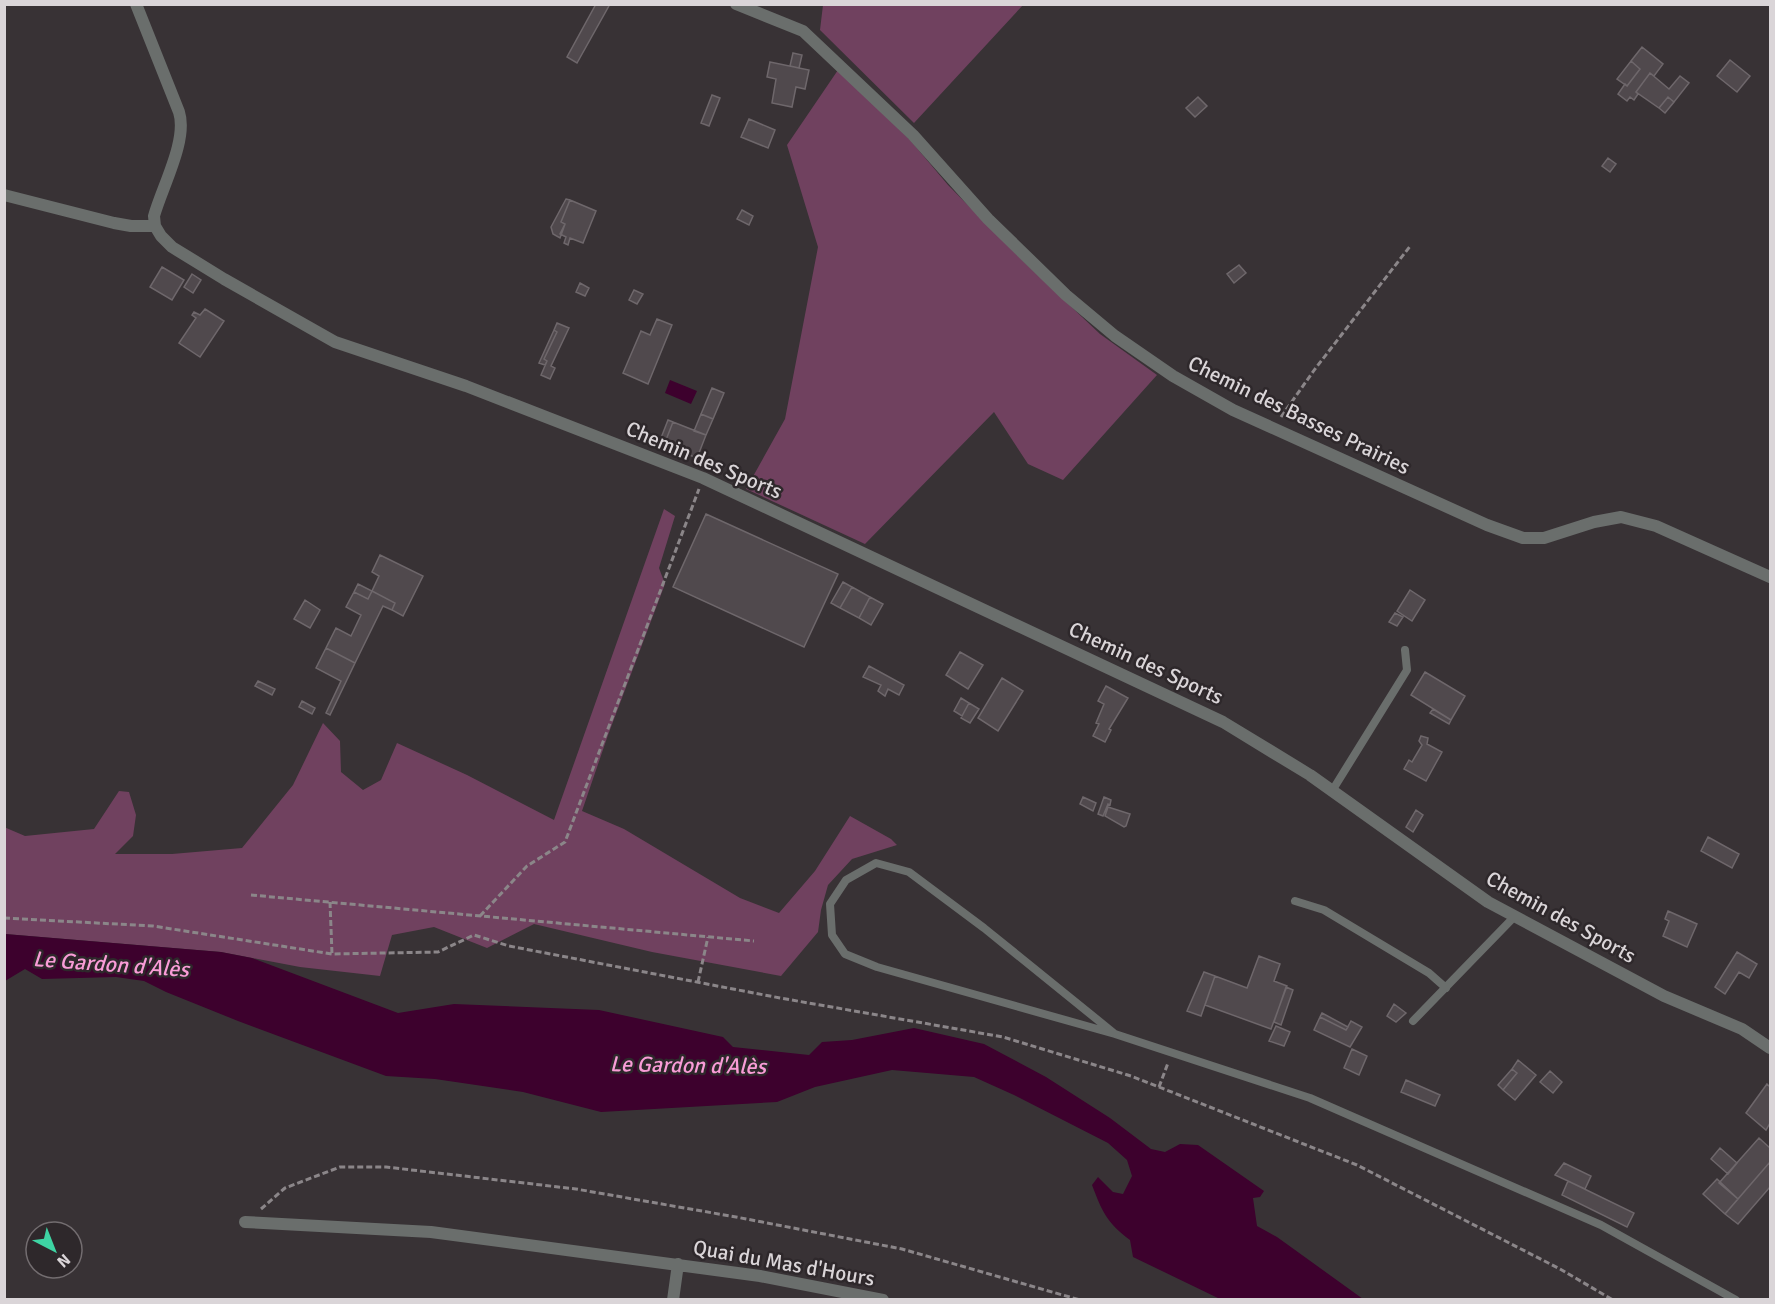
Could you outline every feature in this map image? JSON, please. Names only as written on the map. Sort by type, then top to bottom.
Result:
[{"type":"street","points":[[4,195],[123,225],[155,226],[154,216],[180,140],[182,126],[179,112],[159,67],[136,4]]},
{"type":"street","name":"Chemin des Basses Prairies","points":[[736,4],[803,31],[913,135],[988,219],[1066,295],[1115,336],[1173,376],[1233,410],[1487,525],[1523,538],[1544,538],[1594,522],[1622,517],[1656,526],[1770,577]]},
{"type":"street","name":"Chemin des Sports","points":[[155,226],[172,247],[335,342],[466,386],[703,478],[1223,722],[1332,791],[1488,902],[1664,996],[1742,1029],[1770,1048]]},
{"type":"street","name":"Quai du Mas d'Hours","points":[[245,1222],[431,1232],[760,1276],[883,1299]]},
{"type":"street","points":[[673,1299],[678,1264]]},
{"type":"lane","points":[[1332,791],[1407,670],[1405,650]]},
{"type":"lane","points":[[1115,1034],[984,928],[909,872],[876,863],[846,880],[830,904],[832,934],[845,954],[877,968],[1115,1034],[1310,1098],[1601,1225],[1736,1299]]},
{"type":"lane","points":[[1295,901],[1324,910],[1428,973],[1446,988]]},
{"type":"lane","points":[[1413,1021],[1515,916]]},
{"type":"path","points":[[1273,428],[1315,369],[1411,245]]},
{"type":"path","points":[[480,916],[527,866],[565,842],[703,478]]},
{"type":"path","points":[[251,895],[754,941]]},
{"type":"path","points":[[330,902],[332,954]]},
{"type":"path","points":[[4,918],[153,926],[332,954],[438,952],[474,934],[509,946],[1003,1037],[1131,1076],[1357,1165],[1560,1269],[1613,1299]]},
{"type":"path","points":[[698,982],[708,937]]},
{"type":"path","points":[[1159,1087],[1171,1052]]},
{"type":"path","points":[[245,1222],[285,1188],[340,1167],[386,1167],[576,1189],[902,1249],[1080,1299]]},
{"type":"shaded area","points":[[823,4],[1023,5],[914,123],[820,30]]},
{"type":"shaded area","points":[[838,70],[910,140],[948,185],[1025,263],[1100,334],[1157,375],[1063,480],[1028,464],[994,412],[865,544],[746,489],[785,419],[818,247],[787,145]]},
{"type":"shaded area","points":[[664,509],[675,516],[659,568],[665,584],[582,811],[624,829],[740,898],[779,913],[815,871],[850,816],[891,839],[897,845],[852,859],[828,885],[818,932],[781,976],[652,952],[534,924],[487,948],[434,927],[392,935],[380,976],[300,967],[221,952],[5,934],[4,827],[25,836],[94,829],[119,791],[129,792],[136,815],[133,836],[115,854],[172,854],[242,848],[293,785],[323,723],[340,741],[341,772],[363,790],[381,780],[397,743],[467,775],[554,820]]},
{"type":"water","points":[[670,380],[697,391],[691,404],[665,393]]},
{"type":"water","name":"Le Gardon d'Alès","points":[[5,934],[221,952],[252,958],[398,1013],[454,1004],[599,1010],[723,1037],[733,1047],[809,1055],[822,1042],[852,1040],[914,1028],[984,1044],[1046,1077],[1110,1118],[1151,1149],[1165,1152],[1180,1144],[1198,1145],[1264,1191],[1260,1197],[1253,1198],[1257,1226],[1277,1237],[1363,1299],[1220,1299],[1133,1257],[1130,1240],[1106,1216],[1092,1185],[1098,1177],[1113,1192],[1123,1194],[1132,1176],[1127,1160],[1108,1143],[974,1077],[892,1070],[815,1087],[777,1102],[601,1112],[523,1092],[435,1079],[386,1076],[238,1021],[144,981],[116,977],[42,979],[25,969],[5,981]]},
{"type":"building","points":[[596,4],[610,4],[577,63],[567,57]]},
{"type":"building","points":[[1642,47],[1663,64],[1654,76],[1650,73],[1636,92],[1638,94],[1634,100],[1630,97],[1627,101],[1618,94],[1640,69],[1631,61]]},
{"type":"building","points":[[793,53],[802,55],[799,68],[790,66]]},
{"type":"building","points":[[1730,60],[1750,76],[1737,92],[1717,76]]},
{"type":"building","points":[[1631,61],[1640,69],[1627,86],[1617,79]]},
{"type":"building","points":[[770,62],[809,70],[805,89],[796,87],[792,107],[772,103],[776,79],[767,77]]},
{"type":"building","points":[[1650,73],[1669,89],[1680,76],[1689,83],[1674,102],[1668,97],[1659,108],[1636,92]]},
{"type":"building","points":[[712,95],[720,98],[709,126],[701,123]]},
{"type":"building","points":[[1198,97],[1207,106],[1195,117],[1186,108]]},
{"type":"building","points":[[1668,97],[1674,102],[1665,113],[1659,108]]},
{"type":"building","points":[[749,119],[775,130],[768,148],[741,137]]},
{"type":"building","points":[[1608,158],[1616,164],[1610,172],[1602,166]]},
{"type":"building","points":[[566,199],[570,200],[561,222],[565,224],[560,238],[553,234],[551,227]]},
{"type":"building","points":[[570,200],[596,211],[583,243],[570,238],[568,245],[564,243],[566,237],[560,234],[565,224],[561,222]]},
{"type":"building","points":[[742,210],[753,216],[749,225],[737,219]]},
{"type":"building","points":[[1239,265],[1246,273],[1234,283],[1227,274]]},
{"type":"building","points":[[162,267],[184,280],[172,300],[150,287]]},
{"type":"building","points":[[192,274],[201,280],[193,293],[184,287]]},
{"type":"building","points":[[580,283],[589,288],[585,296],[576,292]]},
{"type":"building","points":[[634,290],[643,294],[637,304],[629,300]]},
{"type":"building","points":[[205,309],[224,321],[200,357],[179,343],[196,318],[192,315],[194,312],[200,315]]},
{"type":"building","points":[[657,319],[672,325],[648,384],[623,373],[641,331],[650,335]]},
{"type":"building","points":[[557,323],[569,328],[551,366],[555,368],[550,379],[541,375],[547,361],[544,359],[557,332],[554,330]]},
{"type":"building","points":[[554,330],[557,332],[544,359],[547,361],[545,365],[539,363]]},
{"type":"building","points":[[712,388],[724,393],[713,419],[701,414]]},
{"type":"building","points":[[701,414],[713,419],[706,435],[694,431]]},
{"type":"building","points":[[668,420],[673,422],[664,445],[659,443]]},
{"type":"building","points":[[673,422],[706,435],[697,458],[664,445]]},
{"type":"building","points":[[706,514],[838,574],[804,647],[673,587]]},
{"type":"building","points":[[380,555],[423,576],[403,616],[392,610],[395,603],[372,591],[379,576],[372,572]]},
{"type":"building","points":[[843,582],[852,587],[840,608],[831,603]]},
{"type":"building","points":[[358,584],[372,591],[368,599],[354,592]]},
{"type":"building","points":[[852,587],[870,597],[859,618],[840,608]]},
{"type":"building","points":[[1410,590],[1425,600],[1412,621],[1397,611]]},
{"type":"building","points":[[372,591],[395,603],[392,610],[383,606],[355,663],[326,648],[336,628],[351,636],[361,615],[346,607],[354,592],[368,599]]},
{"type":"building","points":[[870,597],[883,604],[871,625],[859,618]]},
{"type":"building","points":[[305,600],[320,610],[310,628],[294,619]]},
{"type":"building","points":[[1395,613],[1403,617],[1397,626],[1389,622]]},
{"type":"building","points":[[326,648],[355,663],[330,715],[326,713],[341,681],[316,668]]},
{"type":"building","points":[[960,652],[983,665],[968,689],[946,675]]},
{"type":"building","points":[[869,666],[904,685],[899,695],[888,689],[885,696],[878,691],[881,685],[863,677]]},
{"type":"building","points":[[1425,672],[1465,696],[1451,720],[1411,695]]},
{"type":"building","points":[[1002,678],[1023,691],[998,731],[978,718]]},
{"type":"building","points":[[258,681],[275,689],[272,695],[255,686]]},
{"type":"building","points":[[1106,686],[1128,698],[1109,729],[1111,730],[1105,742],[1093,736],[1104,704],[1098,701]]},
{"type":"building","points":[[961,698],[969,703],[962,716],[954,711]]},
{"type":"building","points":[[302,701],[315,708],[312,714],[299,707]]},
{"type":"building","points":[[969,703],[979,709],[970,723],[961,718]]},
{"type":"building","points":[[1433,709],[1451,720],[1449,724],[1430,713]]},
{"type":"building","points":[[1421,736],[1428,738],[1427,744],[1442,752],[1426,781],[1404,769],[1409,760],[1412,762],[1422,745],[1419,741]]},
{"type":"building","points":[[1083,797],[1096,803],[1093,811],[1080,804]]},
{"type":"building","points":[[1104,797],[1111,800],[1103,816],[1098,814]]},
{"type":"building","points":[[1108,807],[1130,814],[1126,826],[1105,816]]},
{"type":"building","points":[[1416,810],[1423,815],[1413,832],[1406,827]]},
{"type":"building","points":[[1708,837],[1739,854],[1732,868],[1701,851]]},
{"type":"building","points":[[1668,911],[1697,924],[1687,947],[1663,936],[1669,921],[1665,919]]},
{"type":"building","points":[[1737,952],[1757,964],[1749,978],[1739,972],[1725,994],[1715,987]]},
{"type":"building","points":[[1259,956],[1280,964],[1274,981],[1287,986],[1271,1029],[1205,1005],[1215,976],[1247,988]]},
{"type":"building","points":[[1204,972],[1215,976],[1201,1016],[1187,1011]]},
{"type":"building","points":[[1286,987],[1293,990],[1281,1025],[1274,1022]]},
{"type":"building","points":[[1394,1004],[1406,1013],[1396,1022],[1387,1016]]},
{"type":"building","points":[[1322,1013],[1348,1027],[1346,1030],[1320,1017]]},
{"type":"building","points":[[1320,1017],[1346,1030],[1351,1021],[1362,1027],[1350,1047],[1314,1030]]},
{"type":"building","points":[[1276,1026],[1290,1032],[1284,1046],[1269,1041]]},
{"type":"building","points":[[1352,1049],[1367,1056],[1359,1075],[1344,1068]]},
{"type":"building","points":[[1518,1060],[1536,1075],[1515,1100],[1503,1090],[1517,1073],[1512,1069]]},
{"type":"building","points":[[1512,1069],[1517,1073],[1503,1090],[1498,1085]]},
{"type":"building","points":[[1550,1071],[1562,1082],[1553,1093],[1540,1082]]},
{"type":"building","points":[[1406,1080],[1440,1095],[1435,1106],[1401,1092]]},
{"type":"building","points":[[1767,1084],[1770,1087],[1770,1123],[1766,1130],[1746,1113]]},
{"type":"building","points":[[1759,1138],[1770,1148],[1770,1162],[1738,1199],[1719,1183]]},
{"type":"building","points":[[1720,1148],[1737,1163],[1728,1174],[1711,1159]]},
{"type":"building","points":[[1770,1162],[1770,1187],[1738,1224],[1725,1214]]},
{"type":"building","points":[[1564,1163],[1591,1176],[1585,1189],[1555,1175]]},
{"type":"building","points":[[1717,1179],[1738,1199],[1725,1214],[1703,1194]]},
{"type":"building","points":[[1568,1181],[1634,1213],[1627,1227],[1562,1195]]}]
